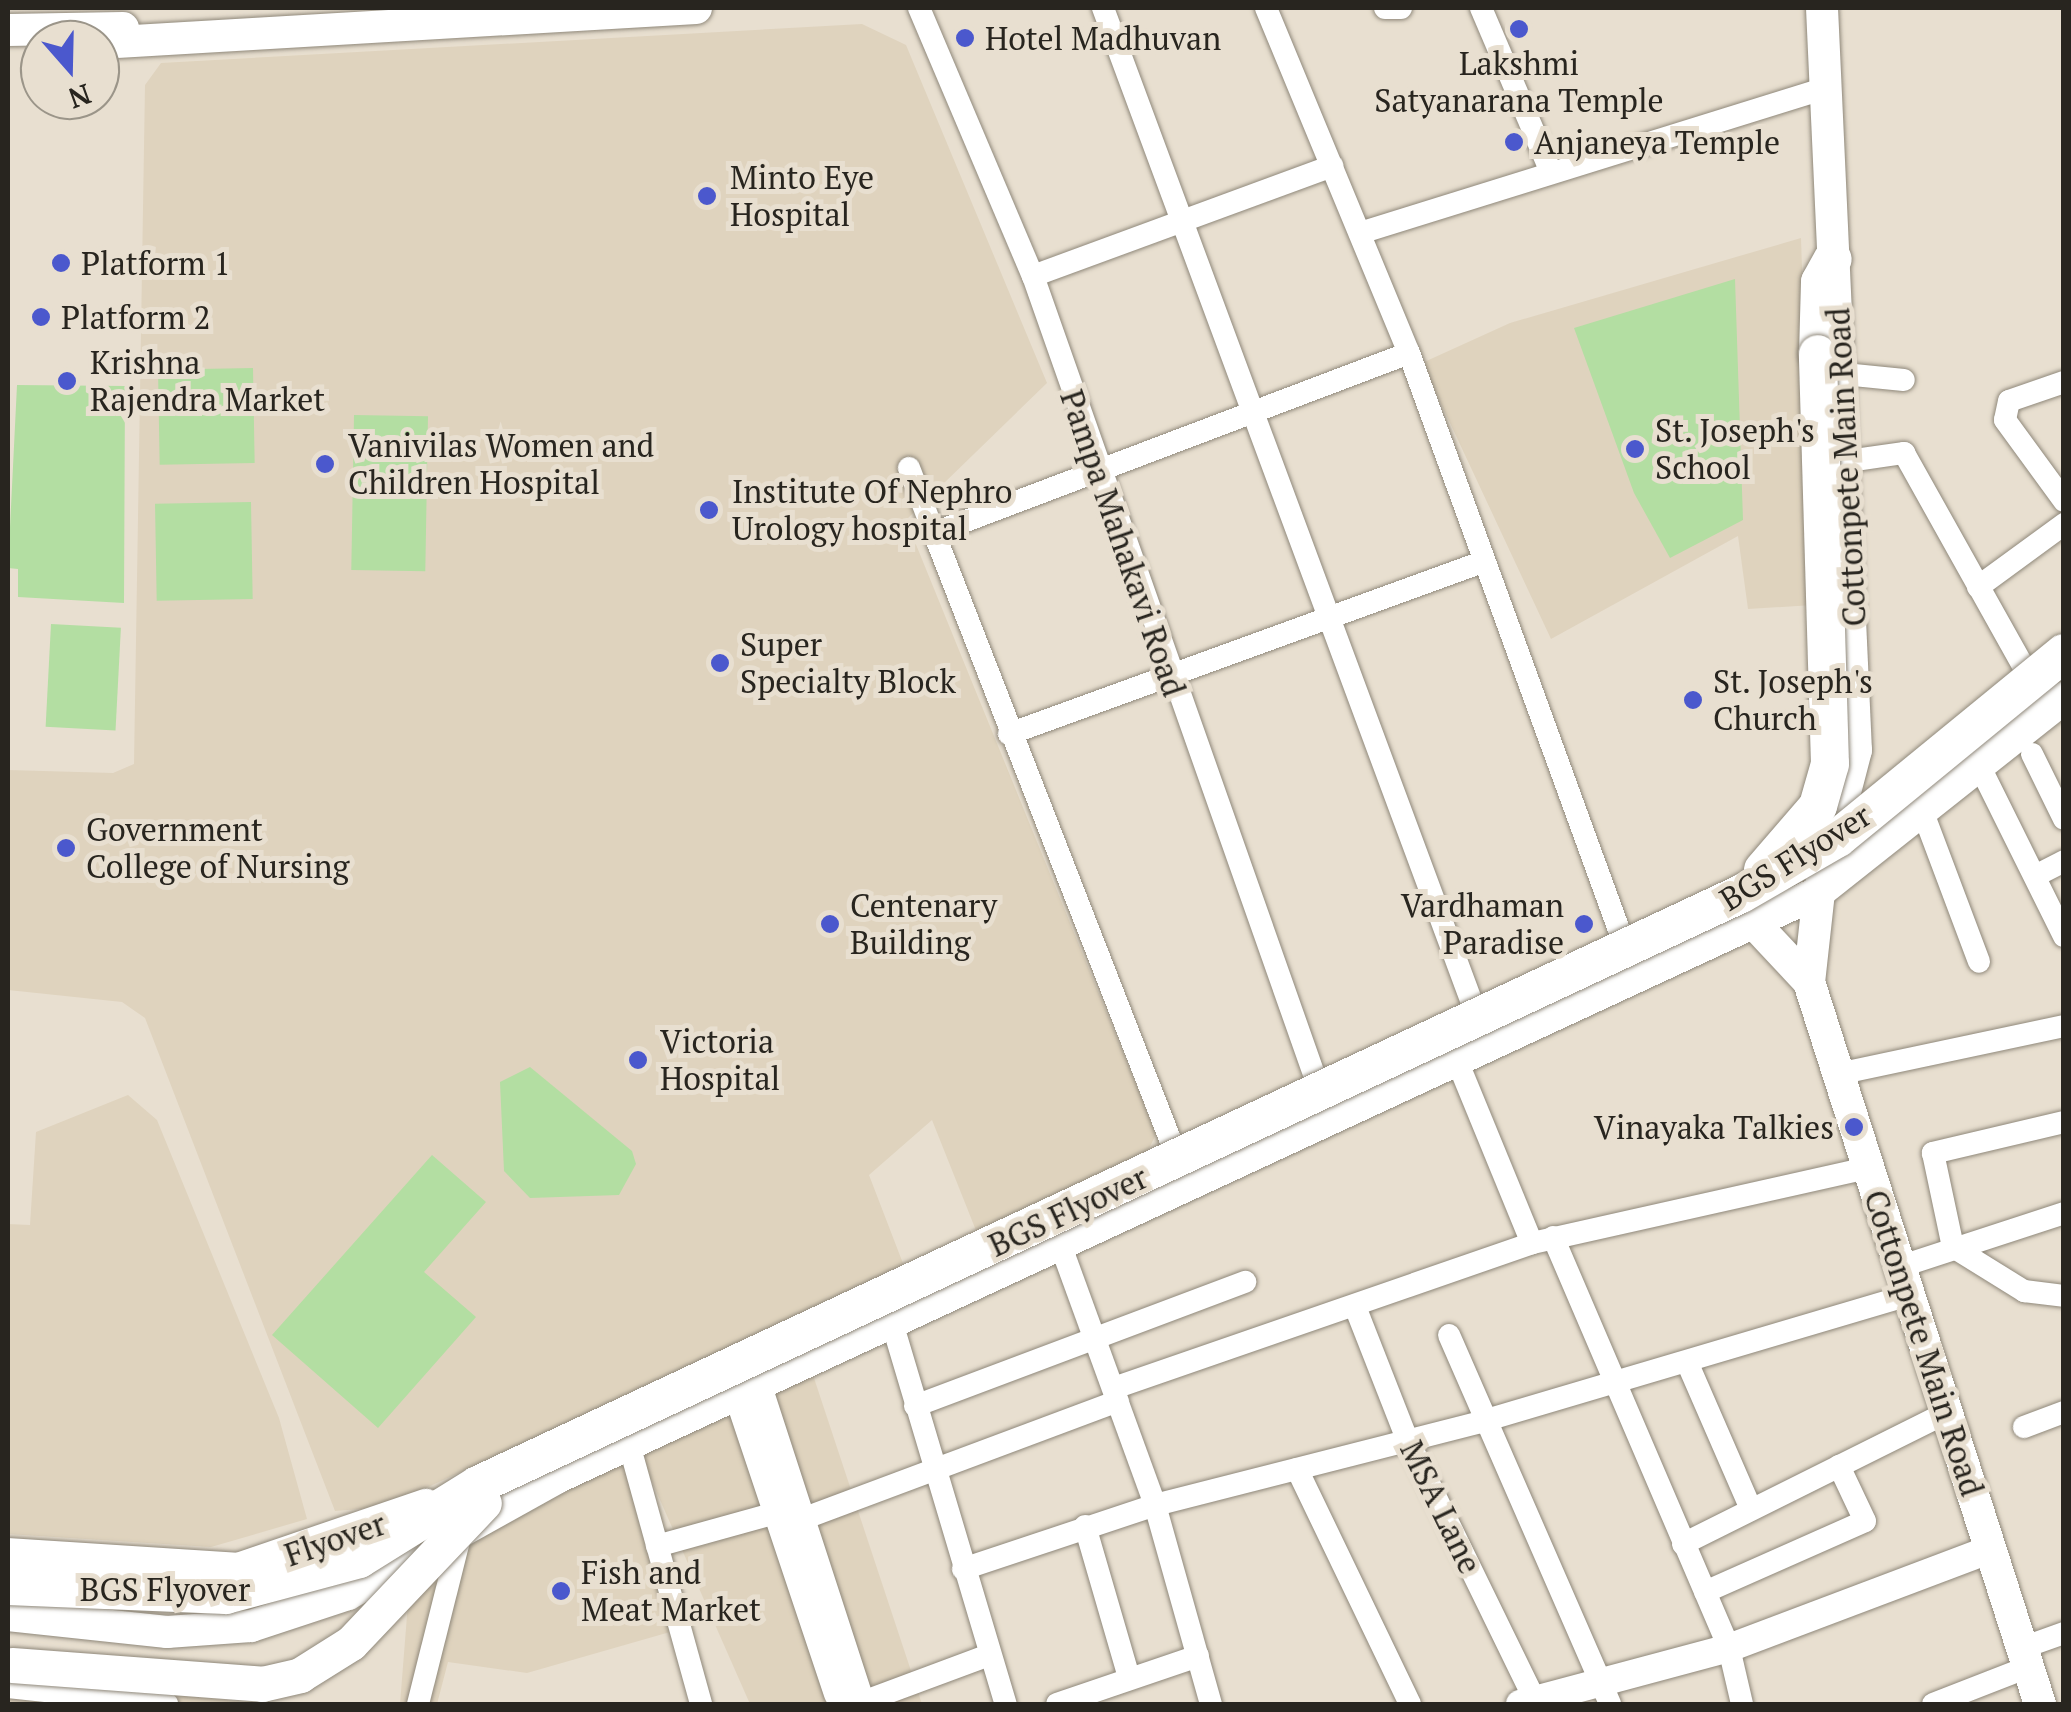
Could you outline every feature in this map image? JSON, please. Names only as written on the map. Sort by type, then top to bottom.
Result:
[{"type":"highway","points":[[1747,907],[1808,821],[1830,764],[1831,364],[1820,282],[1833,259]]},
{"type":"highway","name":"BGS Flyover","points":[[8,1586],[171,1596],[273,1588],[359,1559],[481,1494],[1747,907],[1838,838],[2064,653]]},
{"type":"highway","name":"BGS Flyover","points":[[8,1601],[218,1611],[308,1595],[481,1494],[1750,915],[1848,856],[2046,678]]},
{"type":"main road","points":[[8,30],[447,8]]},
{"type":"main road","points":[[120,44],[696,8]]},
{"type":"main road","points":[[1822,8],[1833,259]]},
{"type":"main road","name":"Cottonpete Main Road","points":[[1809,982],[1819,892],[1831,834],[1856,750],[1848,460],[1831,364]]},
{"type":"main road","points":[[8,1570],[169,1582],[247,1581],[284,1570],[732,1350],[1624,941],[1831,834],[2046,678],[2064,644]]},
{"type":"main road","points":[[8,1615],[167,1632],[251,1626],[348,1594],[629,1444],[1192,1191],[1747,907],[1819,892],[2064,698]]},
{"type":"main road","points":[[1856,750],[1885,792],[1917,815]]},
{"type":"main road","name":"Cottonpete Main Road","points":[[1747,907],[1809,982],[2040,1704]]},
{"type":"main road","points":[[10,1676],[262,1684],[300,1675],[350,1643],[481,1494]]},
{"type":"main road","name":"Flyover","points":[[8,1555],[238,1570],[481,1494]]},
{"type":"street","name":"Pampa Mahakavi Road","points":[[919,8],[1032,276],[1095,472],[1317,1083]]},
{"type":"street","points":[[1102,8],[1186,218],[1474,1008]]},
{"type":"street","points":[[1266,8],[1409,352],[1624,941]]},
{"type":"street","points":[[1385,8],[1401,8]]},
{"type":"street","points":[[1481,8],[1551,172]]},
{"type":"street","points":[[1360,233],[1824,88]]},
{"type":"street","points":[[1032,276],[1332,166]]},
{"type":"street","points":[[934,533],[1256,414],[1409,352]]},
{"type":"street","points":[[1831,364],[1904,380]]},
{"type":"street","points":[[2064,382],[2010,401],[2006,420],[2064,501]]},
{"type":"street","points":[[1848,460],[1904,453],[1978,587],[2046,678]]},
{"type":"street","points":[[909,468],[1009,734],[1192,1191]]},
{"type":"street","points":[[1978,587],[2064,524]]},
{"type":"street","points":[[1009,734],[1169,672],[1333,618],[1485,561]]},
{"type":"street","points":[[2032,754],[2064,818]]},
{"type":"street","points":[[1978,765],[2064,936]]},
{"type":"street","points":[[1917,815],[1979,962]]},
{"type":"street","points":[[2034,876],[2064,861]]},
{"type":"street","points":[[1838,1074],[2064,1026]]},
{"type":"street","points":[[1456,1058],[1613,1384],[1729,1648],[1742,1704]]},
{"type":"street","points":[[2064,1122],[1933,1152],[1954,1247],[2024,1290],[2064,1296]]},
{"type":"street","points":[[658,1546],[786,1520],[933,1470],[1116,1394],[1543,1240],[1868,1168]]},
{"type":"street","points":[[963,1568],[1156,1505],[1297,1469],[1406,1434],[1480,1422],[1686,1362],[1904,1281],[1954,1247],[2064,1213]]},
{"type":"street","points":[[1062,1249],[1156,1505],[1211,1704]]},
{"type":"street","points":[[915,1406],[1246,1282]]},
{"type":"street","name":"MSA Lane","points":[[1356,1309],[1406,1434],[1527,1703]]},
{"type":"street","points":[[893,1326],[1006,1704]]},
{"type":"street","points":[[1449,1335],[1480,1422],[1607,1692]]},
{"type":"street","points":[[732,1350],[749,1389],[786,1520],[854,1704],[989,1655]]},
{"type":"street","points":[[1686,1362],[1752,1510]]},
{"type":"street","points":[[2024,1426],[2064,1412]]},
{"type":"street","points":[[1683,1544],[1946,1414]]},
{"type":"street","points":[[629,1444],[701,1704]]},
{"type":"street","points":[[1704,1592],[1865,1521],[1839,1466]]},
{"type":"street","points":[[1297,1469],[1410,1704]]},
{"type":"street","points":[[1085,1526],[1129,1678]]},
{"type":"street","points":[[418,1704],[460,1537]]},
{"type":"street","points":[[1527,1703],[1607,1692],[1991,1550]]},
{"type":"street","points":[[1933,1704],[2025,1658],[2064,1633]]},
{"type":"street","points":[[1057,1704],[1198,1656]]},
{"type":"street","points":[[10,1676],[167,1704]]},
{"type":"shaded area","points":[[862,24],[906,45],[1047,383],[906,520],[1156,1134],[1146,1155],[977,1233],[932,1120],[869,1175],[904,1266],[385,1507],[335,1511],[145,1018],[122,1002],[8,990],[8,770],[113,773],[134,764],[145,85],[161,63]]},
{"type":"shaded area","name":"St. Joseph's School","points":[[1801,238],[1813,605],[1748,609],[1738,536],[1551,639],[1422,363],[1510,323]]},
{"type":"shaded area","points":[[128,1095],[157,1120],[279,1418],[307,1519],[211,1547],[8,1534],[8,1224],[30,1225],[36,1132]]},
{"type":"shaded area","points":[[810,1366],[922,1704],[750,1704],[638,1450]]},
{"type":"shaded area","name":"Fish and Meat Market","points":[[626,1451],[670,1632],[527,1673],[448,1662],[437,1704],[400,1704],[408,1603],[481,1531]]},
{"type":"shaded area","points":[[8,1677],[262,1704],[8,1704]]},
{"type":"green space","points":[[1735,279],[1743,520],[1670,558],[1634,493],[1574,328]]},
{"type":"green space","points":[[253,368],[255,463],[160,465],[158,370]]},
{"type":"green space","points":[[17,385],[125,386],[124,603],[18,597],[18,569],[8,568]]},
{"type":"green space","points":[[354,415],[428,416],[425,571],[351,570]]},
{"type":"green space","points":[[251,502],[253,599],[157,601],[155,504]]},
{"type":"green space","points":[[51,624],[121,628],[116,731],[46,727]]},
{"type":"green space","points":[[530,1067],[632,1151],[636,1164],[619,1195],[530,1198],[504,1171],[500,1082]]},
{"type":"green space","points":[[432,1155],[486,1202],[424,1272],[476,1317],[378,1428],[272,1335]]},
{"type":"place","name":"Lakshmi Satyanarana Temple","points":[[1519,29]]},
{"type":"place","name":"Hotel Madhuvan","points":[[965,38]]},
{"type":"place","name":"Anjaneya Temple","points":[[1514,142]]},
{"type":"place","name":"Minto Eye Hospital","points":[[707,196]]},
{"type":"place","name":"Platform 1","points":[[61,263]]},
{"type":"place","name":"Platform 2","points":[[41,317]]},
{"type":"place","name":"Krishna Rajendra Market","points":[[67,381]]},
{"type":"place","name":"St. Joseph's School","points":[[1635,449]]},
{"type":"place","name":"Vanivilas Women and Children Hospital","points":[[325,464]]},
{"type":"place","name":"Institute Of Nephro Urology hospital","points":[[709,510]]},
{"type":"place","name":"Super Specialty Block","points":[[720,663]]},
{"type":"place","name":"St. Joseph's Church","points":[[1693,700]]},
{"type":"place","name":"Government College of Nursing","points":[[66,848]]},
{"type":"place","name":"Centenary Building","points":[[830,924]]},
{"type":"place","name":"Vardhaman Paradise","points":[[1584,924]]},
{"type":"place","name":"Victoria Hospital","points":[[638,1060]]},
{"type":"place","name":"Vinayaka Talkies","points":[[1854,1127]]},
{"type":"place","name":"Fish and Meat Market","points":[[561,1591]]}]
